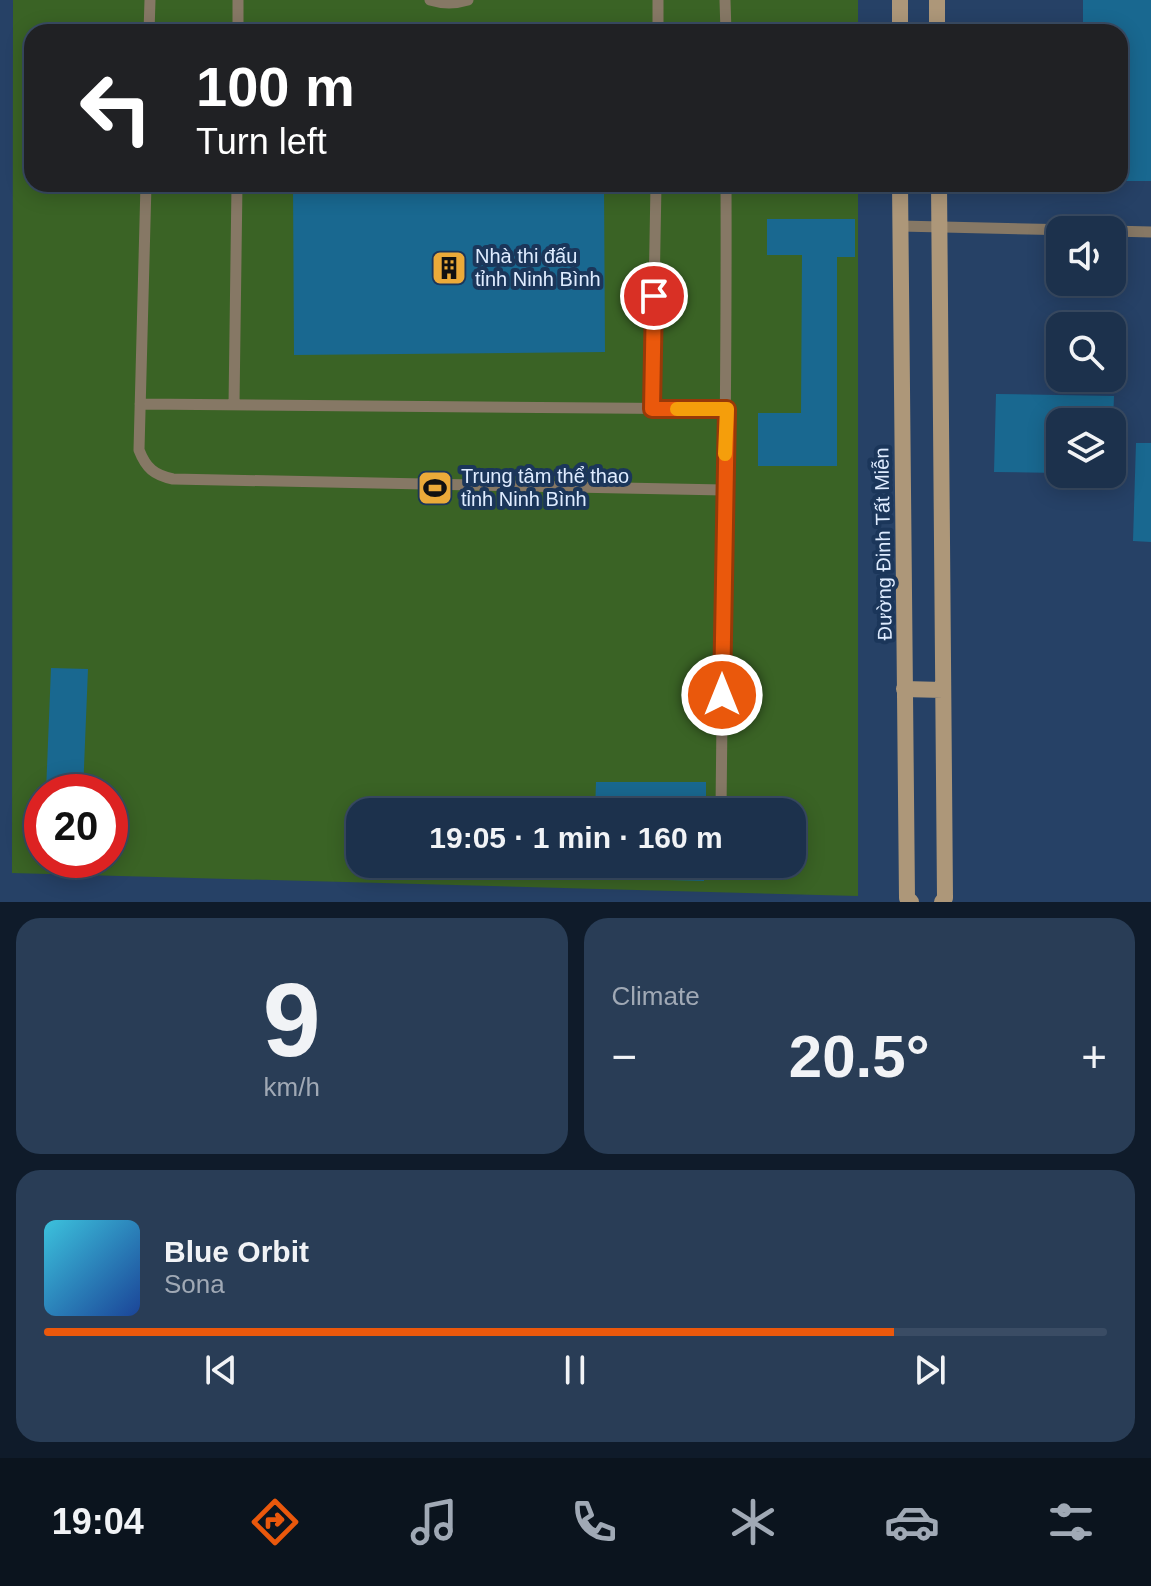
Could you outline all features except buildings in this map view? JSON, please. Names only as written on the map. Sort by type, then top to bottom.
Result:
[{"type":"street","points":[[900,0],[900,24]]},
{"type":"street","points":[[937,0],[937,24]]},
{"type":"street","name":"Đường Đinh Tất Miễn","points":[[900,192],[907,898],[911,902]]},
{"type":"street","points":[[939,192],[945,898],[942,902]]},
{"type":"street","points":[[904,689],[943,690]]},
{"type":"lane","points":[[149,24],[150,0]]},
{"type":"lane","points":[[238,0],[238,24]]},
{"type":"lane","points":[[430,0],[458,3],[468,0]]},
{"type":"lane","points":[[658,0],[658,24]]},
{"type":"lane","points":[[725,0],[726,24]]},
{"type":"lane","points":[[146,192],[139,450],[145,465],[158,476],[173,479],[724,490]]},
{"type":"lane","points":[[234,405],[237,192]]},
{"type":"lane","points":[[652,409],[656,192]]},
{"type":"lane","points":[[721,798],[727,409],[726,192]]},
{"type":"lane","points":[[900,226],[1046,229]]},
{"type":"lane","points":[[1126,231],[1151,232]]},
{"type":"lane","points":[[140,404],[727,409]]},
{"type":"green space","name":"Trung tâm thể thao tỉnh Ninh Bình","points":[[13,0],[858,0],[858,24],[24,24],[24,192],[858,192],[858,896],[128,876],[128,774],[24,774],[24,873],[12,873]]},
{"type":"slow traffic","points":[[677,409],[727,409],[725,454]]},
{"type":"place","name":"Nhà thi đấu tỉnh Ninh Bình","points":[[449,268]]},
{"type":"place","name":"Trung tâm thể thao tỉnh Ninh Bình","points":[[435,488]]},
{"type":"route","points":[[654,296],[652,409],[727,409],[722,695]]}]
